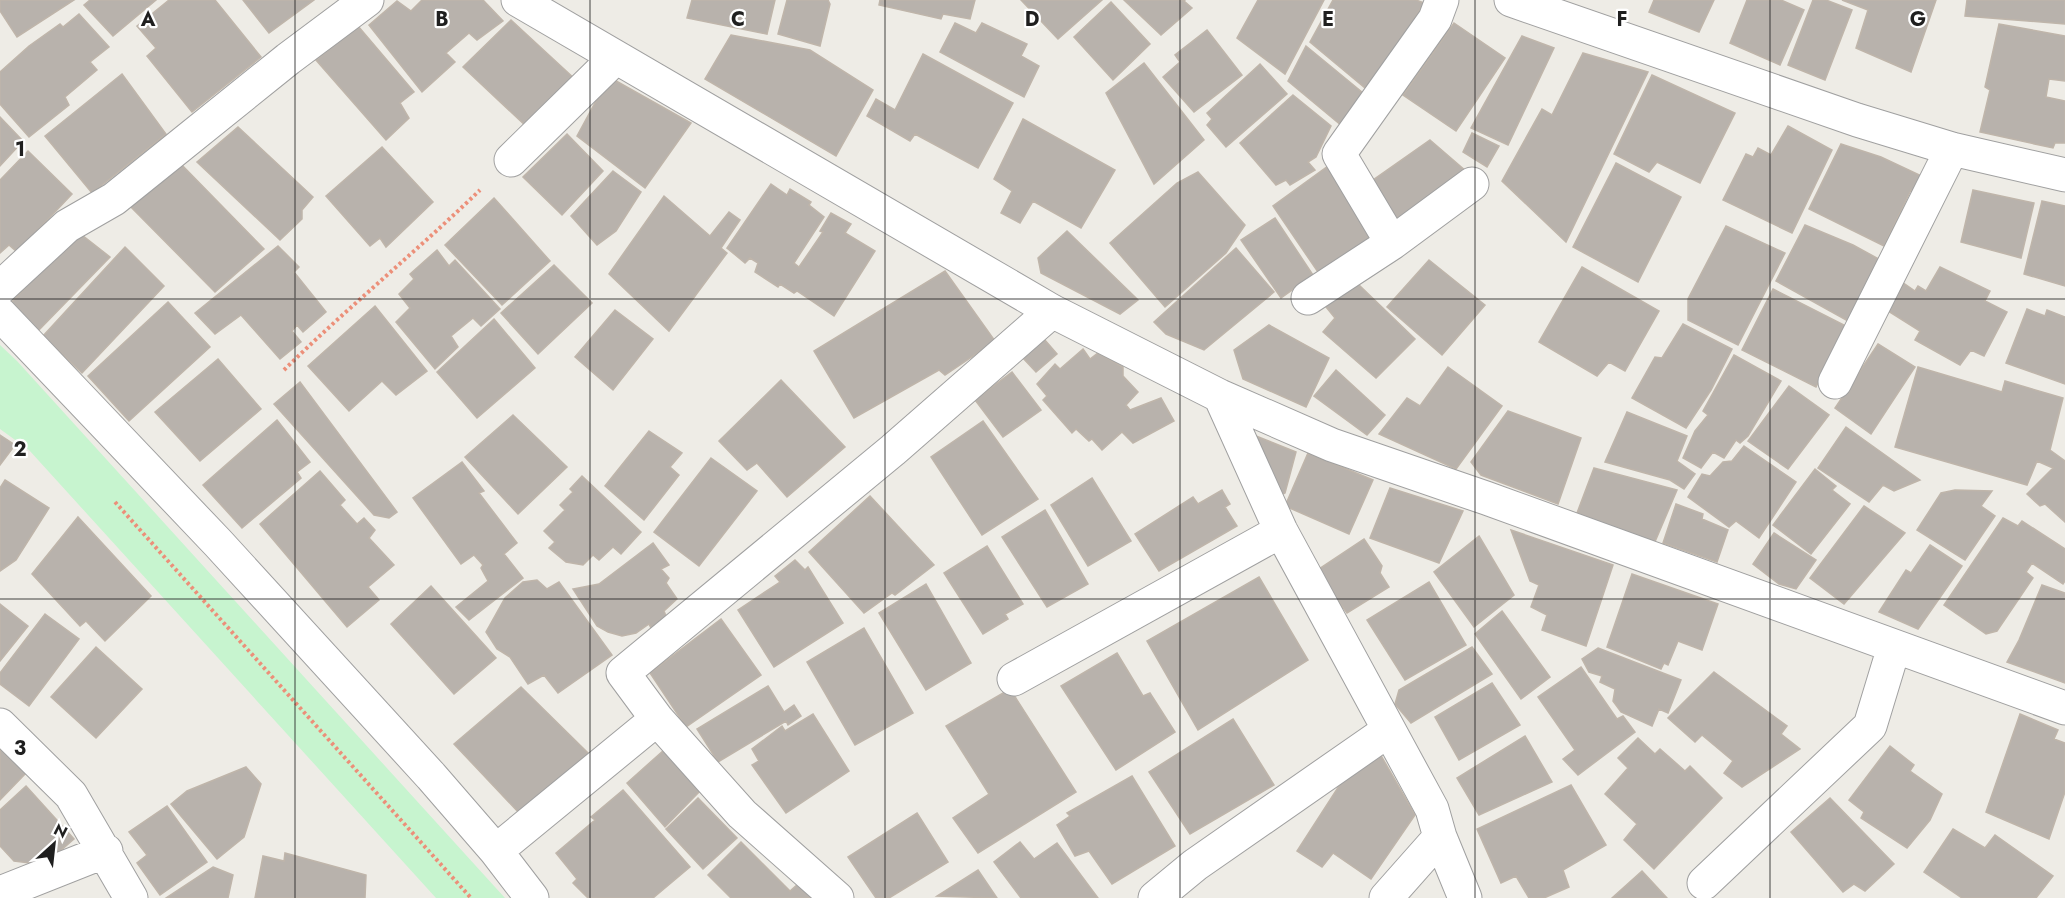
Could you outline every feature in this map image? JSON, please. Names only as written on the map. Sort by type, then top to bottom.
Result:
[{"type":"street","points":[[0,288],[67,226],[114,200],[288,59],[367,0]]},
{"type":"street","points":[[518,0],[1052,312],[1220,396],[1332,445],[1497,502],[2065,708]]},
{"type":"street","points":[[1392,243],[1339,154],[1435,19],[1442,0]]},
{"type":"street","points":[[1511,0],[1857,120],[1952,149],[2065,175]]},
{"type":"street","points":[[511,160],[615,58]]},
{"type":"street","points":[[1835,382],[1952,149]]},
{"type":"street","points":[[1308,298],[1392,243],[1472,184]]},
{"type":"street","points":[[837,898],[742,814],[657,719],[623,673],[893,450],[1052,312]]},
{"type":"street","points":[[0,314],[218,543],[496,851],[532,898]]},
{"type":"street","points":[[1220,396],[1281,531],[1432,809],[1440,837],[1465,898]]},
{"type":"street","points":[[1014,679],[1281,531]]},
{"type":"street","points":[[1704,884],[1870,726],[1894,647]]},
{"type":"street","points":[[496,851],[657,719]]},
{"type":"street","points":[[0,725],[71,795],[106,851],[131,898]]},
{"type":"street","points":[[1155,898],[1195,865],[1389,729]]},
{"type":"street","points":[[1386,898],[1440,837]]},
{"type":"street","points":[[0,893],[106,851]]},
{"type":"path","points":[[284,369],[348,307],[424,244],[511,160]]},
{"type":"path","points":[[111,497],[471,898]]},
{"type":"green space","points":[[0,345],[505,898],[436,898],[29,450],[0,429]]},
{"type":"building","points":[[0,0],[74,0],[17,37],[0,11]]},
{"type":"building","points":[[90,0],[156,0],[113,36],[84,5]]},
{"type":"building","points":[[169,0],[215,0],[261,57],[192,112],[147,56],[156,48],[137,26]]},
{"type":"building","points":[[243,0],[314,0],[269,33]]},
{"type":"building","points":[[422,0],[483,0],[503,21],[477,40],[469,33],[446,53],[455,62],[422,92],[369,25],[397,1],[411,11]]},
{"type":"building","points":[[692,0],[775,0],[767,34],[687,18]]},
{"type":"building","points":[[787,0],[828,0],[830,4],[820,46],[778,34]]},
{"type":"building","points":[[880,0],[975,0],[970,19],[943,14],[941,19],[879,5]]},
{"type":"building","points":[[1021,0],[1102,0],[1058,39]]},
{"type":"building","points":[[1124,0],[1185,0],[1192,8],[1161,35]]},
{"type":"building","points":[[1258,0],[1324,0],[1285,74],[1237,38]]},
{"type":"building","points":[[1333,0],[1416,0],[1424,3],[1370,92],[1310,42]]},
{"type":"building","points":[[1654,0],[1714,0],[1699,32],[1649,12]]},
{"type":"building","points":[[1747,0],[1781,0],[1804,10],[1780,65],[1730,43]]},
{"type":"building","points":[[1813,0],[1826,0],[1852,10],[1825,80],[1788,65]]},
{"type":"building","points":[[1842,0],[1936,0],[1911,72],[1856,48],[1868,10]]},
{"type":"building","points":[[1967,0],[2065,0],[2065,24],[1965,16]]},
{"type":"building","points":[[1111,2],[1150,44],[1113,80],[1074,37]]},
{"type":"building","points":[[79,14],[109,47],[90,62],[97,70],[65,97],[69,105],[29,137],[0,104],[0,72],[29,46],[60,24],[63,27]]},
{"type":"building","points":[[511,20],[577,81],[528,128],[463,67]]},
{"type":"building","points":[[955,23],[976,33],[982,23],[1027,44],[1021,56],[1039,66],[1024,97],[940,52]]},
{"type":"building","points":[[1454,23],[1505,58],[1456,131],[1403,95]]},
{"type":"building","points":[[1999,24],[2065,36],[2065,81],[2049,79],[2046,97],[2065,101],[2065,143],[2055,143],[2053,148],[1980,132],[1990,90],[1985,87]]},
{"type":"building","points":[[358,26],[414,92],[400,103],[409,118],[386,140],[316,60]]},
{"type":"building","points":[[1207,30],[1242,75],[1194,112],[1163,77],[1180,62],[1175,55]]},
{"type":"building","points":[[731,35],[810,50],[873,90],[836,156],[705,79]]},
{"type":"building","points":[[1522,36],[1554,48],[1508,145],[1471,128]]},
{"type":"building","points":[[1306,46],[1368,97],[1342,126],[1288,81]]},
{"type":"building","points":[[1583,53],[1648,72],[1566,242],[1502,181],[1542,109],[1552,115]]},
{"type":"building","points":[[923,54],[1013,103],[978,168],[915,134],[910,141],[867,116],[876,99],[895,110]]},
{"type":"building","points":[[1144,63],[1204,140],[1154,184],[1106,93]]},
{"type":"building","points":[[1260,64],[1287,94],[1226,147],[1207,125],[1212,119],[1207,113]]},
{"type":"building","points":[[122,74],[166,134],[92,193],[45,136]]},
{"type":"building","points":[[1652,75],[1735,113],[1700,183],[1657,162],[1649,172],[1614,154]]},
{"type":"building","points":[[609,77],[691,123],[645,188],[577,136]]},
{"type":"building","points":[[1293,95],[1331,126],[1316,157],[1308,162],[1315,170],[1290,185],[1286,180],[1276,185],[1240,143]]},
{"type":"building","points":[[0,117],[23,141],[0,166]]},
{"type":"building","points":[[1023,119],[1115,170],[1081,228],[1033,201],[1020,223],[1001,213],[1012,191],[994,179]]},
{"type":"building","points":[[1788,126],[1832,150],[1792,233],[1723,200],[1746,154],[1753,157],[1758,148],[1771,155]]},
{"type":"building","points":[[238,127],[313,197],[302,210],[302,219],[280,240],[197,162]]},
{"type":"building","points":[[1472,133],[1499,146],[1487,167],[1463,152]]},
{"type":"building","points":[[567,134],[603,171],[562,215],[523,177]]},
{"type":"building","points":[[1430,140],[1467,172],[1399,225],[1366,185]]},
{"type":"building","points":[[1841,144],[1881,157],[1926,178],[1919,194],[1911,190],[1884,246],[1809,209]]},
{"type":"building","points":[[382,147],[433,202],[386,247],[380,238],[370,246],[326,196]]},
{"type":"building","points":[[28,151],[72,194],[17,252],[9,245],[0,253],[0,180]]},
{"type":"building","points":[[178,161],[264,249],[215,292],[127,203]]},
{"type":"building","points":[[1616,163],[1681,197],[1638,282],[1573,247]]},
{"type":"building","points":[[1328,166],[1374,232],[1371,243],[1320,275],[1273,206]]},
{"type":"building","points":[[613,171],[641,192],[616,231],[597,245],[571,216]]},
{"type":"building","points":[[1198,172],[1245,225],[1226,253],[1165,307],[1110,243],[1177,183]]},
{"type":"building","points":[[771,184],[787,195],[790,189],[811,202],[809,205],[824,217],[794,263],[799,267],[823,232],[820,231],[831,213],[851,224],[845,233],[875,251],[834,316],[797,291],[794,293],[780,284],[778,287],[755,272],[758,263],[750,258],[745,263],[727,248]]},
{"type":"building","points":[[1973,190],[2034,203],[2021,258],[1961,242]]},
{"type":"building","points":[[664,196],[710,236],[729,212],[740,220],[721,248],[727,253],[669,331],[609,274]]},
{"type":"building","points":[[494,198],[550,261],[502,305],[445,245]]},
{"type":"building","points":[[2042,201],[2065,206],[2065,286],[2024,274]]},
{"type":"building","points":[[1275,218],[1313,275],[1281,298],[1241,240]]},
{"type":"building","points":[[1805,225],[1853,245],[1886,263],[1848,321],[1776,281]]},
{"type":"building","points":[[1726,226],[1785,253],[1738,345],[1688,320],[1688,299]]},
{"type":"building","points":[[1067,231],[1138,300],[1120,314],[1041,273],[1038,258]]},
{"type":"building","points":[[82,235],[110,257],[38,331],[10,304],[70,239]]},
{"type":"building","points":[[278,246],[299,267],[294,272],[326,312],[303,332],[297,325],[292,331],[301,342],[280,359],[241,315],[215,334],[195,313]]},
{"type":"building","points":[[125,247],[164,286],[82,373],[43,336]]},
{"type":"building","points":[[1236,248],[1274,292],[1204,350],[1166,334],[1154,322]]},
{"type":"building","points":[[437,250],[449,266],[455,260],[500,309],[481,326],[473,318],[451,336],[458,347],[435,369],[396,322],[410,308],[399,294],[414,279],[410,274]]},
{"type":"building","points":[[1429,260],[1485,305],[1442,355],[1387,307]]},
{"type":"building","points":[[554,265],[592,303],[538,354],[501,313]]},
{"type":"building","points":[[1582,267],[1659,311],[1625,371],[1609,362],[1597,376],[1539,342]]},
{"type":"building","points":[[1940,267],[1990,291],[1985,301],[2007,312],[1984,356],[1971,350],[1960,365],[1915,340],[1920,331],[1888,311],[1902,282],[1915,291],[1918,286],[1926,291]]},
{"type":"building","points":[[945,271],[995,341],[945,375],[939,370],[854,418],[814,351]]},
{"type":"building","points":[[1358,284],[1415,339],[1376,378],[1323,332],[1335,318],[1322,302]]},
{"type":"building","points":[[1773,289],[1846,326],[1816,387],[1742,350]]},
{"type":"building","points":[[168,302],[210,347],[129,421],[88,376]]},
{"type":"building","points":[[375,306],[427,371],[396,395],[382,381],[349,411],[308,366]]},
{"type":"building","points":[[2027,309],[2045,316],[2047,310],[2065,317],[2065,384],[2006,363]]},
{"type":"building","points":[[615,310],[653,339],[613,390],[575,357]]},
{"type":"building","points":[[494,319],[535,368],[477,418],[437,372]]},
{"type":"building","points":[[1683,324],[1732,349],[1711,390],[1686,428],[1632,398],[1655,357],[1662,358]]},
{"type":"building","points":[[1269,325],[1329,358],[1306,407],[1243,379],[1234,350]]},
{"type":"building","points":[[1044,339],[1057,354],[1036,372],[1022,357]]},
{"type":"building","points":[[1878,344],[1915,367],[1871,434],[1835,408]]},
{"type":"building","points":[[1083,349],[1090,359],[1098,353],[1123,367],[1123,376],[1138,392],[1126,405],[1130,410],[1161,398],[1174,421],[1133,443],[1122,432],[1102,450],[1092,439],[1089,441],[1076,429],[1072,433],[1043,400],[1047,396],[1037,384],[1055,364],[1060,369]]},
{"type":"building","points":[[1734,355],[1781,381],[1748,436],[1740,443],[1736,440],[1724,458],[1713,452],[1701,468],[1683,458],[1695,431],[1708,415],[1703,411]]},
{"type":"building","points":[[218,359],[261,409],[200,461],[155,412]]},
{"type":"building","points":[[1448,367],[1502,406],[1456,469],[1379,434],[1407,398],[1420,406]]},
{"type":"building","points":[[1918,367],[2002,392],[2005,381],[2063,398],[2050,450],[2065,461],[2065,522],[2045,504],[2040,506],[2027,494],[2053,468],[2037,461],[2027,485],[1895,447]]},
{"type":"building","points":[[1336,370],[1385,415],[1367,435],[1314,396]]},
{"type":"building","points":[[1012,372],[1041,410],[1003,437],[975,400]]},
{"type":"building","points":[[781,380],[845,447],[787,497],[757,463],[747,470],[719,441]]},
{"type":"building","points":[[300,382],[397,512],[389,518],[374,515],[274,404]]},
{"type":"building","points":[[1789,386],[1829,415],[1788,469],[1748,441]]},
{"type":"building","points":[[1508,411],[1581,438],[1558,504],[1481,475],[1471,462]]},
{"type":"building","points":[[1627,412],[1687,436],[1677,461],[1695,474],[1684,489],[1670,480],[1605,462]]},
{"type":"building","points":[[513,415],[567,467],[518,514],[465,457]]},
{"type":"building","points":[[277,420],[310,462],[297,472],[301,478],[242,528],[203,485]]},
{"type":"building","points":[[983,421],[1038,499],[982,535],[931,457]]},
{"type":"building","points":[[1846,427],[1920,480],[1894,491],[1883,485],[1869,502],[1818,468]]},
{"type":"building","points":[[649,431],[682,453],[670,467],[679,475],[644,520],[605,486]]},
{"type":"building","points":[[0,435],[15,445],[0,465]]},
{"type":"building","points":[[1256,436],[1296,452],[1285,493],[1275,498]]},
{"type":"building","points":[[1744,446],[1796,482],[1759,538],[1736,521],[1729,527],[1688,497],[1702,474],[1710,476],[1723,462],[1732,461]]},
{"type":"building","points":[[1308,453],[1373,480],[1349,534],[1285,506]]},
{"type":"building","points":[[711,458],[757,491],[699,566],[654,532]]},
{"type":"building","points":[[462,462],[484,491],[479,493],[517,543],[504,554],[523,578],[469,620],[456,607],[488,581],[481,568],[483,565],[474,555],[461,564],[413,498]]},
{"type":"building","points":[[1594,468],[1677,490],[1654,544],[1577,513]]},
{"type":"building","points":[[1815,469],[1836,486],[1832,490],[1850,504],[1811,554],[1773,525]]},
{"type":"building","points":[[320,471],[345,500],[340,505],[357,524],[364,518],[375,530],[369,538],[394,565],[368,587],[379,600],[347,627],[260,524]]},
{"type":"building","points":[[582,476],[641,532],[621,554],[613,547],[599,560],[593,555],[583,565],[566,562],[549,548],[555,542],[544,531],[565,510],[560,505],[573,492],[570,489]]},
{"type":"building","points":[[1092,478],[1131,541],[1088,566],[1051,505]]},
{"type":"building","points":[[5,480],[49,508],[16,560],[0,571],[0,488]]},
{"type":"building","points":[[1390,488],[1463,511],[1439,563],[1370,538]]},
{"type":"building","points":[[1222,490],[1230,504],[1225,507],[1237,526],[1159,571],[1135,534],[1193,497],[1198,504]]},
{"type":"building","points":[[1955,490],[1992,491],[1981,506],[1995,516],[1965,560],[1917,530],[1941,493]]},
{"type":"building","points":[[870,496],[934,565],[895,595],[892,593],[864,613],[809,552]]},
{"type":"building","points":[[1676,504],[1703,514],[1702,519],[1728,530],[1717,562],[1663,543]]},
{"type":"building","points":[[1864,506],[1905,533],[1844,604],[1810,578]]},
{"type":"building","points":[[1045,510],[1088,584],[1047,607],[1002,537]]},
{"type":"building","points":[[78,517],[151,596],[105,641],[86,621],[80,626],[32,574]]},
{"type":"building","points":[[2003,518],[2018,526],[2022,521],[2065,549],[2065,581],[2063,584],[2032,563],[2026,572],[2033,578],[1997,631],[1986,634],[1944,605]]},
{"type":"building","points":[[1511,530],[1613,565],[1586,646],[1542,630],[1547,615],[1531,607],[1539,585],[1530,581]]},
{"type":"building","points":[[1774,533],[1816,560],[1796,589],[1779,584],[1753,564]]},
{"type":"building","points":[[1479,536],[1514,595],[1474,627],[1434,572]]},
{"type":"building","points":[[1364,539],[1382,566],[1380,573],[1389,587],[1347,613],[1316,571]]},
{"type":"building","points":[[653,543],[669,565],[661,569],[669,578],[666,583],[677,599],[664,611],[666,616],[651,628],[649,624],[636,633],[622,636],[597,626],[573,589],[599,584]]},
{"type":"building","points":[[1930,545],[1962,566],[1918,629],[1879,612],[1906,570],[1911,573]]},
{"type":"building","points":[[987,546],[1023,604],[1005,614],[1008,619],[983,634],[944,573]]},
{"type":"building","points":[[795,560],[805,570],[808,567],[843,623],[774,667],[738,610],[780,582],[775,576]]},
{"type":"building","points":[[1632,574],[1718,604],[1702,650],[1678,641],[1668,665],[1664,663],[1661,669],[1607,647]]},
{"type":"building","points":[[1259,577],[1308,660],[1198,730],[1147,641]]},
{"type":"building","points":[[537,580],[547,589],[559,582],[612,655],[558,693],[544,675],[528,684],[510,657],[497,649],[486,632],[505,598],[523,582]]},
{"type":"building","points":[[1429,582],[1466,645],[1405,680],[1367,620]]},
{"type":"building","points":[[926,584],[971,663],[926,690],[879,613]]},
{"type":"building","points":[[2042,585],[2065,593],[2065,683],[2007,662],[2019,640]]},
{"type":"building","points":[[431,586],[496,658],[454,694],[391,624]]},
{"type":"building","points":[[0,604],[28,626],[0,661]]},
{"type":"building","points":[[1502,611],[1550,677],[1521,699],[1475,634]]},
{"type":"building","points":[[45,614],[79,639],[29,706],[0,684],[0,673]]},
{"type":"building","points":[[721,619],[761,675],[686,727],[650,673]]},
{"type":"building","points":[[864,628],[913,713],[855,745],[807,662]]},
{"type":"building","points":[[96,647],[142,689],[96,738],[51,697]]},
{"type":"building","points":[[1472,647],[1492,674],[1411,723],[1395,704],[1399,690]]},
{"type":"building","points":[[1598,648],[1681,680],[1668,713],[1659,709],[1652,726],[1621,712],[1613,701],[1615,689],[1600,682],[1602,676],[1589,672],[1582,659]]},
{"type":"building","points":[[1117,653],[1143,696],[1150,693],[1175,732],[1116,770],[1061,686]]},
{"type":"building","points":[[1581,667],[1617,719],[1623,716],[1635,732],[1578,775],[1563,759],[1575,750],[1538,697]]},
{"type":"building","points":[[1714,672],[1787,726],[1781,734],[1800,749],[1742,787],[1724,773],[1733,761],[1702,735],[1695,742],[1668,718]]},
{"type":"building","points":[[1492,683],[1520,725],[1459,760],[1435,717]]},
{"type":"building","points":[[768,686],[784,712],[794,705],[801,716],[788,725],[786,721],[718,762],[697,729]]},
{"type":"building","points":[[521,687],[589,754],[520,814],[454,744]]},
{"type":"building","points":[[1010,689],[1076,792],[978,853],[953,818],[989,794],[946,726]]},
{"type":"building","points":[[813,714],[849,771],[786,813],[752,765],[759,761],[752,749],[782,726],[785,731]]},
{"type":"building","points":[[2020,714],[2058,730],[2054,739],[2065,743],[2065,792],[2049,839],[1986,812]]},
{"type":"building","points":[[1233,719],[1274,785],[1190,834],[1149,772]]},
{"type":"building","points":[[1525,736],[1552,782],[1479,815],[1457,778]]},
{"type":"building","points":[[1638,738],[1655,754],[1660,749],[1685,771],[1690,766],[1722,798],[1654,869],[1624,840],[1637,824],[1605,794],[1628,768],[1618,758]]},
{"type":"building","points":[[1890,746],[1914,765],[1910,771],[1942,794],[1930,820],[1907,848],[1861,818],[1864,812],[1849,800]]},
{"type":"building","points":[[0,748],[26,773],[0,800]]},
{"type":"building","points":[[664,750],[701,790],[665,827],[627,783]]},
{"type":"building","points":[[1379,752],[1415,815],[1371,879],[1333,853],[1322,867],[1297,851],[1348,772]]},
{"type":"building","points":[[246,767],[261,784],[244,837],[217,859],[171,804],[187,791]]},
{"type":"building","points":[[1132,776],[1175,846],[1112,884],[1089,851],[1075,856],[1057,825],[1070,816],[1067,813]]},
{"type":"building","points":[[1571,785],[1606,845],[1563,870],[1569,887],[1544,898],[1529,898],[1516,876],[1501,883],[1477,829]]},
{"type":"building","points":[[26,786],[74,839],[60,851],[30,863],[14,861],[0,846],[0,810]]},
{"type":"building","points":[[623,790],[690,867],[653,898],[588,898],[573,883],[577,879],[556,853],[595,820],[591,817]]},
{"type":"building","points":[[698,798],[737,838],[703,869],[666,829]]},
{"type":"building","points":[[1830,798],[1894,864],[1865,891],[1854,884],[1843,892],[1791,832]]},
{"type":"building","points":[[167,806],[207,862],[160,895],[137,863],[147,855],[129,832]]},
{"type":"building","points":[[917,813],[948,862],[889,898],[876,898],[848,857]]},
{"type":"building","points":[[1953,829],[1985,848],[1995,835],[2053,876],[2036,898],[1962,898],[1924,872]]},
{"type":"building","points":[[741,842],[790,891],[798,884],[812,898],[731,898],[708,875]]},
{"type":"building","points":[[1020,842],[1034,859],[1057,843],[1098,898],[1021,898],[994,862]]},
{"type":"building","points":[[285,853],[366,875],[365,898],[255,898],[263,856],[284,861]]},
{"type":"building","points":[[213,867],[233,875],[228,898],[166,898]]},
{"type":"building","points":[[978,870],[997,898],[937,896]]},
{"type":"building","points":[[1642,871],[1667,898],[1612,898]]}]
